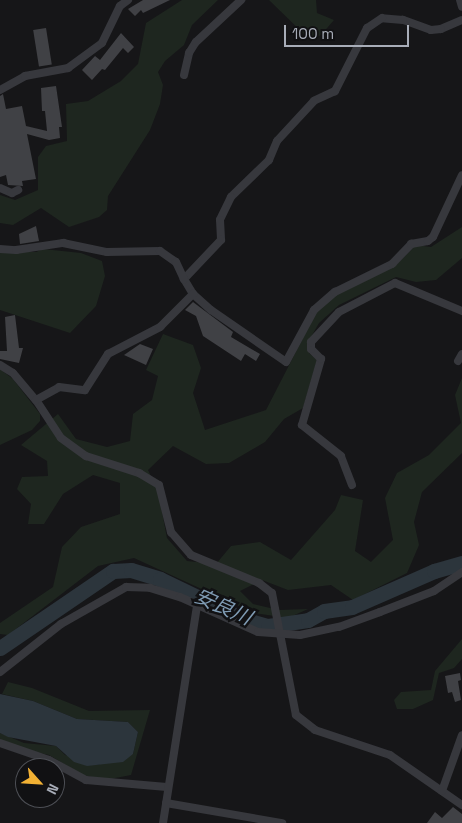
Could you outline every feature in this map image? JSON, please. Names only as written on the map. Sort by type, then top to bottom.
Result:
[{"type":"street","points":[[0,90],[21,77],[68,68],[102,43],[120,6],[128,0]]},
{"type":"street","points":[[184,74],[189,53],[196,42],[241,0]]},
{"type":"street","points":[[460,0],[462,7]]},
{"type":"street","points":[[184,279],[221,240],[220,220],[231,197],[269,160],[277,142],[314,101],[335,91],[367,28],[382,18],[403,20],[431,30],[451,26],[462,20]]},
{"type":"street","points":[[0,249],[16,250],[63,243],[107,252],[160,251],[176,262],[193,294],[211,310],[286,362],[314,310],[335,292],[392,264],[411,244],[428,241],[433,237],[462,175]]},
{"type":"street","points":[[0,188],[12,193],[18,190]]},
{"type":"street","points":[[352,485],[341,456],[302,425],[320,359],[311,349],[311,342],[339,312],[395,283],[462,311]]},
{"type":"street","points":[[36,400],[60,387],[85,390],[108,354],[160,327],[193,294]]},
{"type":"street","points":[[0,365],[13,372],[36,400],[61,438],[75,449],[110,465],[139,473],[159,485],[163,490],[170,532],[183,548],[212,564],[260,583],[272,594],[276,606],[296,715],[315,730],[390,755],[462,805]]},
{"type":"street","points":[[0,672],[61,624],[126,588],[159,590],[258,632],[300,635],[338,628],[434,591],[462,572]]},
{"type":"street","points":[[163,823],[167,787],[197,606]]},
{"type":"street","points":[[442,790],[462,736]]},
{"type":"street","points":[[0,743],[49,760],[86,780],[167,787]]},
{"type":"street","points":[[166,803],[282,823]]},
{"type":"shaded area","points":[[182,0],[218,0],[192,25],[184,45],[165,61],[158,72],[163,85],[160,104],[150,130],[108,196],[107,210],[99,217],[69,227],[41,208],[13,225],[0,223],[0,195],[15,200],[38,190],[38,157],[46,146],[67,141],[66,104],[88,101],[121,81],[138,64],[146,23]]},
{"type":"shaded area","points":[[269,0],[316,0],[317,13],[334,20],[321,35],[310,40]]},
{"type":"shaded area","points":[[462,227],[462,258],[436,280],[416,282],[396,277],[339,305],[319,323],[307,344],[309,353],[317,360],[303,408],[284,419],[265,442],[229,463],[206,464],[173,446],[148,470],[158,491],[167,538],[187,561],[216,564],[231,546],[260,542],[291,560],[335,510],[341,495],[363,500],[355,551],[371,562],[393,540],[385,498],[397,473],[429,455],[461,423],[455,395],[462,378],[462,453],[422,492],[414,522],[419,545],[407,573],[353,600],[331,585],[288,590],[262,580],[240,591],[253,604],[279,610],[308,609],[288,618],[254,613],[134,558],[98,566],[8,635],[0,634],[0,623],[53,587],[62,547],[81,527],[120,514],[120,483],[93,475],[63,494],[44,524],[28,524],[31,504],[17,489],[22,477],[48,476],[47,461],[21,445],[58,414],[76,439],[107,447],[130,441],[133,414],[152,400],[158,376],[146,370],[163,334],[193,345],[201,368],[193,393],[205,430],[266,410],[317,311],[337,294],[396,265],[416,245],[431,247]]},
{"type":"shaded area","points":[[43,249],[81,253],[102,261],[105,276],[96,306],[70,333],[0,310],[0,251],[36,252]]},
{"type":"shaded area","points":[[0,369],[13,379],[40,414],[40,421],[32,430],[0,445]]},
{"type":"shaded area","points":[[462,639],[462,659],[454,668],[439,673],[433,700],[413,709],[397,709],[394,700],[401,692],[431,690],[435,671]]},
{"type":"shaded area","points":[[8,682],[32,688],[89,711],[150,710],[131,775],[105,780],[83,775],[65,764],[65,758],[54,758],[49,755],[16,748],[0,739],[0,733],[24,743],[56,746],[65,755],[97,765],[133,754],[138,732],[128,722],[77,719],[33,701],[2,694]]},
{"type":"shaded area","points":[[0,694],[33,701],[77,719],[128,722],[138,732],[133,754],[123,762],[87,766],[74,762],[56,746],[8,737],[0,733]]},
{"type":"building","points":[[143,0],[170,0],[143,13],[141,10],[135,16],[128,9]]},
{"type":"building","points":[[46,28],[52,65],[39,67],[33,30]]},
{"type":"building","points":[[121,33],[134,47],[128,53],[123,48],[105,70],[102,69],[92,80],[82,70],[95,56],[100,60]]},
{"type":"building","points":[[56,86],[62,127],[59,127],[60,138],[49,140],[27,134],[36,179],[22,181],[23,186],[8,185],[6,175],[0,177],[0,96],[3,94],[6,109],[22,106],[26,126],[47,131],[45,111],[42,111],[41,88]]},
{"type":"building","points":[[36,226],[39,241],[20,244],[19,234]]},
{"type":"building","points":[[193,302],[233,332],[231,337],[260,354],[256,361],[245,354],[241,361],[203,336],[196,316],[185,310]]},
{"type":"building","points":[[15,315],[19,348],[23,348],[19,363],[0,359],[0,351],[7,351],[5,317]]},
{"type":"building","points":[[140,344],[153,349],[146,365],[124,355]]},
{"type":"building","points":[[460,673],[461,680],[458,681],[461,700],[455,702],[452,692],[448,693],[445,676]]},
{"type":"building","points":[[453,807],[462,814],[462,823],[427,823],[435,812],[442,818]]},
{"type":"waterway","name":"安良川","points":[[0,648],[113,571],[131,570],[160,579],[243,619],[268,626],[308,620],[324,611],[352,607],[434,571],[462,563]]}]
